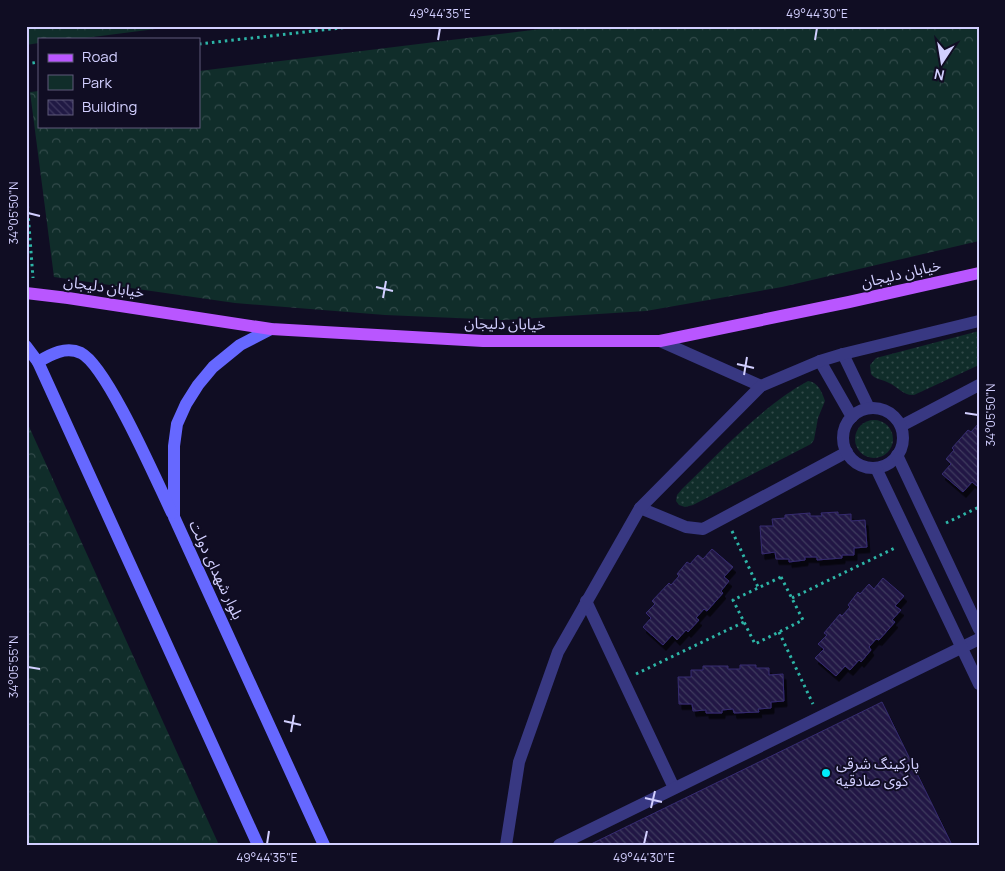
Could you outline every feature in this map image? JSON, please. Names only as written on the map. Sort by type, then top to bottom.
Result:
[{"type":"main road","name":"خیابان دلیجان","points":[[30,294],[68,298],[270,329],[483,341],[660,341],[979,274]]},
{"type":"main road","name":"بلوار شهدای دولت","points":[[270,329],[240,345],[213,367],[198,385],[186,404],[177,424],[174,446],[174,517],[324,845]]},
{"type":"main road","points":[[26,346],[38,362],[258,845]]},
{"type":"main road","points":[[38,362],[53,353],[66,350],[81,353],[94,365],[113,393],[174,517]]},
{"type":"street","points":[[506,845],[519,762],[558,652],[640,508],[761,386],[820,361],[843,354],[979,321]]},
{"type":"street","points":[[660,341],[761,386]]},
{"type":"street","points":[[843,354],[869,408]]},
{"type":"street","points":[[820,361],[852,417]]},
{"type":"street","points":[[901,426],[979,385]]},
{"type":"street","points":[[869,408],[878,408],[888,412],[901,426],[903,436],[902,446],[897,455],[884,465],[876,468],[852,460],[843,443],[846,424],[859,411],[869,408]]},
{"type":"street","points":[[640,508],[686,527],[703,529],[847,452]]},
{"type":"street","points":[[897,455],[979,628]]},
{"type":"street","points":[[876,468],[979,684]]},
{"type":"street","points":[[586,601],[674,788]]},
{"type":"street","points":[[559,845],[979,640]]},
{"type":"path","points":[[200,44],[358,26]]},
{"type":"path","points":[[26,186],[30,294]]},
{"type":"path","points":[[932,529],[979,507]]},
{"type":"path","points":[[726,517],[758,587]]},
{"type":"path","points":[[792,598],[911,540]]},
{"type":"path","points":[[781,577],[792,598],[803,620],[755,644],[733,600],[781,577]]},
{"type":"path","points":[[623,680],[744,622]]},
{"type":"path","points":[[779,632],[819,718]]},
{"type":"green space","points":[[26,26],[179,26],[85,38],[38,38],[38,43],[26,45]]},
{"type":"green space","points":[[565,26],[979,26],[979,241],[782,287],[646,311],[503,320],[385,315],[235,303],[54,277],[30,92],[38,91],[38,128],[200,128],[200,71]]},
{"type":"green space","points":[[979,331],[979,365],[914,395],[904,393],[871,374],[870,365],[876,358]]},
{"type":"green space","points":[[808,381],[817,385],[825,401],[818,418],[814,440],[811,444],[693,505],[685,507],[679,505],[676,501],[677,495],[726,446],[774,403]]},
{"type":"green space","points":[[26,420],[219,845],[26,845]]},
{"type":"green space","points":[[874,420],[888,425],[893,439],[888,453],[874,458],[860,453],[855,439],[860,425]]},
{"type":"building","points":[[979,423],[979,484],[977,486],[972,482],[963,492],[942,474],[951,464],[946,459],[954,450],[952,448],[968,430],[971,432]]},
{"type":"building","points":[[838,512],[838,515],[851,514],[851,521],[865,520],[867,547],[854,548],[854,555],[842,555],[842,558],[817,560],[817,557],[805,557],[805,560],[789,562],[789,559],[776,559],[775,552],[762,554],[760,526],[773,526],[772,519],[785,518],[785,515],[810,513],[810,516],[822,516],[821,513]]},
{"type":"building","points":[[712,549],[733,567],[724,577],[729,581],[721,591],[723,593],[707,611],[704,609],[696,618],[699,620],[688,632],[686,630],[677,640],[672,635],[663,645],[643,627],[651,618],[646,613],[655,604],[652,601],[669,583],[671,585],[687,562],[690,564],[698,555],[703,559]]},
{"type":"building","points":[[883,578],[904,596],[895,606],[901,610],[892,620],[895,622],[879,640],[876,639],[869,647],[871,650],[861,662],[859,660],[850,670],[845,666],[836,676],[815,658],[824,649],[818,644],[827,635],[824,633],[840,614],[842,616],[850,607],[848,605],[858,592],[860,594],[869,584],[874,589]]},
{"type":"building","points":[[740,665],[756,665],[756,668],[769,668],[769,675],[783,674],[784,701],[771,702],[771,708],[758,709],[759,712],[734,713],[733,709],[722,710],[722,713],[706,713],[706,710],[693,711],[692,704],[679,704],[678,677],[691,677],[691,670],[703,670],[703,666],[728,666],[728,669],[740,669]]},
{"type":"building","name":"پارکینگ شرقی کوی صادقیه","points":[[882,702],[952,845],[589,845]]},
{"type":"place","name":"پارکینگ شرقی کوی صادقیه","points":[[826,773]]}]
